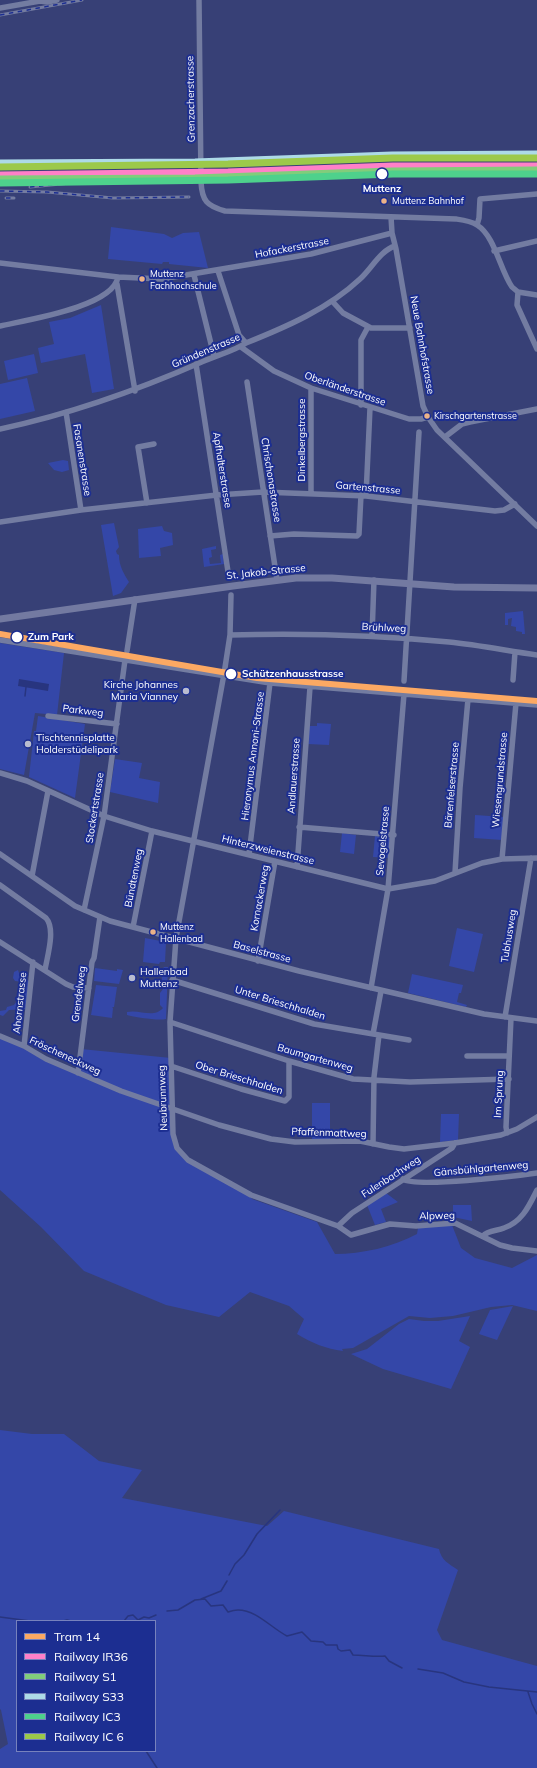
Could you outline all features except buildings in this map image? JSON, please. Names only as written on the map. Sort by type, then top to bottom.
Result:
[{"type":"main road","name":"St. Jakob-Strasse","points":[[0,619],[277,580],[319,578],[374,580],[454,587],[537,588]]},
{"type":"street","points":[[0,8],[40,1],[47,2],[57,0]]},
{"type":"street","name":"Grenzacherstrasse","points":[[199,0],[200,166],[202,190],[206,202],[214,208],[226,211],[391,218]]},
{"type":"street","points":[[477,225],[480,199],[537,194]]},
{"type":"street","points":[[391,218],[456,219],[477,225],[485,233],[508,282],[518,292],[537,295]]},
{"type":"street","name":"Neue Bahnhofstrasse","points":[[391,218],[392,234],[396,246],[423,406],[428,417],[432,425],[537,526]]},
{"type":"street","name":"Hofackerstrasse","points":[[0,264],[118,277],[154,279],[218,271],[311,254],[392,234]]},
{"type":"street","points":[[494,250],[537,241]]},
{"type":"street","name":"Gründenstrasse","points":[[0,429],[40,420],[135,391],[298,321],[332,301],[362,278],[386,250],[396,246]]},
{"type":"street","points":[[218,271],[239,335],[244,345]]},
{"type":"street","points":[[194,274],[214,356]]},
{"type":"street","points":[[118,277],[117,284],[135,391]]},
{"type":"street","points":[[0,326],[64,312],[86,305],[112,290],[117,284]]},
{"type":"street","points":[[518,292],[517,305],[537,349]]},
{"type":"street","points":[[332,301],[343,313],[368,327],[379,329],[410,328]]},
{"type":"street","points":[[361,405],[361,340],[368,327]]},
{"type":"street","name":"Oberländerstrasse","points":[[244,345],[274,371],[311,388],[370,408],[409,419],[421,419],[428,417]]},
{"type":"street","name":"Apfhalterstrasse","points":[[196,364],[229,578]]},
{"type":"street","name":"Chrischonastrasse","points":[[247,382],[277,580]]},
{"type":"street","name":"Dinkelbergstrasse","points":[[311,388],[311,492]]},
{"type":"street","points":[[270,536],[294,534],[357,536],[359,534],[370,408]]},
{"type":"street","points":[[445,437],[462,424],[537,409]]},
{"type":"street","name":"Fasanenstrasse","points":[[66,412],[81,510]]},
{"type":"street","points":[[404,681],[418,432]]},
{"type":"street","points":[[147,503],[138,447],[154,444]]},
{"type":"street","name":"Gartenstrasse","points":[[0,522],[81,510],[217,495],[263,492],[311,492],[363,495],[495,511],[504,510],[515,504]]},
{"type":"street","points":[[372,636],[374,580]]},
{"type":"street","points":[[176,938],[224,676],[230,635],[231,595]]},
{"type":"street","points":[[127,651],[134,599]]},
{"type":"street","name":"Brühlweg","points":[[230,635],[302,633],[372,636],[451,642],[537,654]]},
{"type":"street","points":[[0,640],[270,684],[537,705]]},
{"type":"street","points":[[513,680],[515,652]]},
{"type":"street","name":"Stockertstrasse","points":[[84,910],[104,816],[125,660]]},
{"type":"street","name":"Hieronymus Annoni-Strasse","points":[[249,854],[270,684]]},
{"type":"street","name":"Andlauerstrasse","points":[[297,867],[310,687]]},
{"type":"street","name":"Sevogelstrasse","points":[[371,988],[388,888],[394,835],[404,694]]},
{"type":"street","name":"Bärenfelserstrasse","points":[[455,873],[460,788],[468,699]]},
{"type":"street","name":"Wiesengrundstrasse","points":[[502,859],[516,704]]},
{"type":"street","name":"Parkweg","points":[[48,716],[117,724]]},
{"type":"street","name":"Hinterzweienstrasse","points":[[0,773],[27,781],[104,816],[152,831],[388,888],[435,881],[482,863],[502,859],[534,858]]},
{"type":"street","points":[[32,876],[48,790]]},
{"type":"street","points":[[299,827],[394,835]]},
{"type":"street","name":"Bündtenweg","points":[[133,927],[152,831]]},
{"type":"street","name":"Baselstrasse","points":[[0,854],[75,906],[100,917],[258,961],[381,991],[508,1018],[537,1021]]},
{"type":"street","name":"Tubhusweg","points":[[508,1018],[534,858]]},
{"type":"street","name":"Kornackerweg","points":[[258,961],[276,861]]},
{"type":"street","points":[[0,885],[50,922],[51,931],[45,970]]},
{"type":"street","name":"Grendelweg","points":[[78,1073],[100,917]]},
{"type":"street","name":"Neubrunnweg","points":[[176,938],[170,1022],[174,1134],[177,1148],[188,1160],[251,1195],[338,1226]]},
{"type":"street","points":[[0,942],[66,984],[73,987],[89,988]]},
{"type":"street","name":"Ahornstrasse","points":[[24,1046],[33,962]]},
{"type":"street","name":"Unter Brieschhalden","points":[[172,980],[308,1022],[408,1040]]},
{"type":"street","points":[[373,1034],[381,991]]},
{"type":"street","name":"Im Sprung","points":[[507,1133],[506,1127],[509,1079],[508,1018]]},
{"type":"street","name":"Baumgartenweg","points":[[170,1022],[289,1061],[353,1079],[410,1082],[509,1079]]},
{"type":"street","points":[[373,1144],[375,1080],[380,1035]]},
{"type":"street","name":"Fröscheneckweg","points":[[0,1036],[24,1046],[46,1059],[121,1091]]},
{"type":"street","name":"Im Sprung","points":[[467,1056],[509,1056]]},
{"type":"street","name":"Ober Brieschhalden","points":[[171,1066],[241,1089],[285,1101],[288,1096],[289,1061]]},
{"type":"street","name":"Pfaffenmattweg","points":[[121,1091],[219,1124],[272,1139],[295,1142],[360,1141],[404,1149],[455,1143],[507,1133],[537,1117]]},
{"type":"street","name":"Fulenbachweg","points":[[338,1226],[352,1213],[452,1148],[455,1143]]},
{"type":"street","name":"Gänsbühlgartenweg","points":[[403,1179],[410,1183],[458,1181],[490,1179],[537,1173]]},
{"type":"street","points":[[483,1236],[488,1232],[504,1228],[518,1220],[528,1207],[537,1190]]},
{"type":"street","name":"Alpweg","points":[[338,1226],[351,1236],[390,1224],[416,1226],[454,1223],[500,1245],[537,1251]]},
{"type":"shaded area","points":[[111,227],[164,234],[172,238],[183,233],[199,232],[208,268],[169,264],[169,262],[163,262],[162,264],[108,259]]},
{"type":"shaded area","points":[[101,305],[114,389],[92,393],[85,354],[41,363],[38,348],[54,344],[49,322],[70,318]]},
{"type":"shaded area","points":[[34,354],[38,373],[8,380],[4,361]]},
{"type":"shaded area","points":[[27,378],[35,411],[0,419],[0,384]]},
{"type":"shaded area","points":[[63,460],[68,461],[69,470],[62,472],[54,470],[48,463]]},
{"type":"shaded area","points":[[114,523],[119,547],[116,551],[119,555],[122,570],[129,582],[121,593],[113,596],[101,525]]},
{"type":"shaded area","points":[[162,526],[164,531],[172,533],[173,545],[160,548],[161,556],[139,558],[138,529]]},
{"type":"shaded area","points":[[216,546],[216,549],[211,550],[212,557],[209,558],[210,564],[221,563],[220,555],[223,554],[224,564],[204,567],[202,549]]},
{"type":"shaded area","points":[[523,611],[525,634],[516,631],[516,627],[511,626],[512,618],[508,619],[508,625],[505,625],[505,613]]},
{"type":"shaded area","points":[[0,643],[64,653],[57,715],[35,713],[24,775],[0,769]]},
{"type":"shaded area","points":[[19,679],[49,684],[48,691],[18,686]]},
{"type":"shaded area","points":[[38,716],[85,724],[75,798],[29,777],[34,731],[36,731]]},
{"type":"shaded area","points":[[317,723],[331,724],[329,745],[308,744],[309,726],[317,726]]},
{"type":"shaded area","points":[[115,759],[142,763],[139,778],[160,782],[158,803],[110,792]]},
{"type":"shaded area","points":[[475,815],[504,817],[502,840],[474,838]]},
{"type":"shaded area","points":[[342,833],[356,835],[354,854],[340,852]]},
{"type":"shaded area","points":[[375,836],[390,838],[390,858],[373,857]]},
{"type":"shaded area","points":[[457,928],[483,934],[474,972],[449,966]]},
{"type":"shaded area","points":[[145,938],[166,942],[165,962],[160,962],[159,964],[143,962]]},
{"type":"shaded area","points":[[164,967],[168,967],[166,1019],[141,1018],[127,1015],[127,1012],[132,1011],[155,1013],[163,1008],[160,1005],[160,993],[163,989],[161,971]]},
{"type":"shaded area","points":[[95,968],[117,971],[117,969],[123,970],[119,984],[94,981]]},
{"type":"shaded area","points":[[18,970],[20,976],[29,981],[26,1009],[9,1010],[3,1016],[0,1015],[0,1011],[6,1010],[7,1007],[14,1005],[16,1002],[22,1003],[23,997],[18,996],[26,987],[23,982],[15,981],[13,978],[14,972]]},
{"type":"shaded area","points":[[412,974],[463,985],[457,1002],[467,1005],[466,1007],[408,993]]},
{"type":"shaded area","points":[[96,985],[117,987],[114,1007],[112,1007],[112,1018],[91,1015]]},
{"type":"shaded area","points":[[0,1036],[77,1073],[81,1049],[171,1058],[173,1134],[182,1154],[251,1195],[252,1199],[317,1222],[335,1254],[356,1253],[398,1243],[417,1234],[418,1228],[452,1225],[461,1248],[475,1258],[512,1268],[537,1255],[537,1311],[512,1305],[491,1307],[453,1316],[430,1318],[409,1316],[353,1348],[342,1349],[343,1351],[319,1345],[297,1334],[304,1319],[289,1306],[250,1292],[219,1317],[166,1305],[84,1271],[41,1227],[0,1190]]},
{"type":"shaded area","points":[[312,1103],[330,1103],[330,1139],[312,1139]]},
{"type":"shaded area","points":[[441,1114],[459,1114],[458,1140],[440,1142]]},
{"type":"shaded area","points":[[386,1193],[398,1202],[381,1209],[386,1222],[375,1225],[367,1205]]},
{"type":"shaded area","points":[[453,1205],[471,1205],[472,1221],[453,1217]]},
{"type":"shaded area","points":[[513,1306],[497,1340],[479,1334],[490,1310]]},
{"type":"shaded area","points":[[470,1316],[459,1341],[470,1347],[451,1389],[383,1369],[351,1354],[367,1349],[399,1324],[409,1319],[438,1321]]},
{"type":"shaded area","points":[[0,1430],[32,1434],[64,1434],[99,1461],[142,1470],[122,1498],[267,1526],[284,1511],[439,1549],[444,1559],[458,1570],[437,1630],[442,1640],[537,1666],[537,1768],[0,1768],[0,1749],[8,1744],[1,1710]]},
{"type":"waterway","points":[[25,696],[26,687]]},
{"type":"waterway","points":[[229,1575],[235,1564],[244,1555],[257,1534],[280,1510]]},
{"type":"waterway","points":[[201,1599],[221,1591],[227,1581]]},
{"type":"waterway","points":[[167,1611],[178,1610],[195,1600],[205,1599],[211,1606],[223,1605],[228,1612],[238,1610],[258,1616],[287,1636],[302,1632],[311,1641],[323,1642],[326,1645],[337,1645],[338,1649],[341,1651],[350,1650],[353,1655],[385,1656],[389,1661],[402,1668]]},
{"type":"waterway","points":[[125,1620],[128,1616],[133,1615],[138,1620]]},
{"type":"waterway","points":[[138,1620],[144,1617],[149,1618],[156,1615]]},
{"type":"waterway","points":[[0,1617],[22,1620]]},
{"type":"waterway","points":[[418,1669],[443,1673],[464,1682],[489,1687],[537,1692]]},
{"type":"waterway","points":[[528,1692],[537,1714]]},
{"type":"waterway","points":[[147,1752],[157,1768]]},
{"type":"railway","points":[[0,15],[82,0]]},
{"type":"railway","points":[[30,187],[102,180]]},
{"type":"railway","points":[[0,191],[47,192],[113,198],[189,197]]},
{"type":"railway","points":[[6,198],[14,198]]},
{"type":"tram line","name":"14","points":[[0,634],[257,678],[537,701]]},
{"type":"rail line","name":"S33","points":[[0,163],[195,162],[392,155],[537,154]]},
{"type":"rail line","name":"IR36","points":[[0,175],[228,172],[393,166],[537,166]]},
{"type":"rail line","name":"S1","points":[[0,179],[195,178],[392,171],[537,170]]},
{"type":"rail line","name":"IC3","points":[[0,183],[228,180],[393,174],[537,174]]},
{"type":"transit line","points":[[0,167],[228,164],[393,158],[537,158]]},
{"type":"place","name":"Muttenz","points":[[382,174]]},
{"type":"place","name":"Muttenz Bahnhof","points":[[384,201]]},
{"type":"place","name":"Muttenz Fachhochschule","points":[[142,279]]},
{"type":"place","name":"Kirschgartenstrasse","points":[[427,416]]},
{"type":"place","name":"Zum Park","points":[[17,637]]},
{"type":"place","name":"Schützenhausstrasse","points":[[231,674]]},
{"type":"place","name":"Kirche Johannes Maria Vianney","points":[[186,691]]},
{"type":"place","name":"Tischtennisplatte Holderstüdelipark","points":[[28,744]]},
{"type":"place","name":"Muttenz Hallenbad","points":[[153,932]]},
{"type":"place","name":"Hallenbad Muttenz","points":[[132,978]]}]
